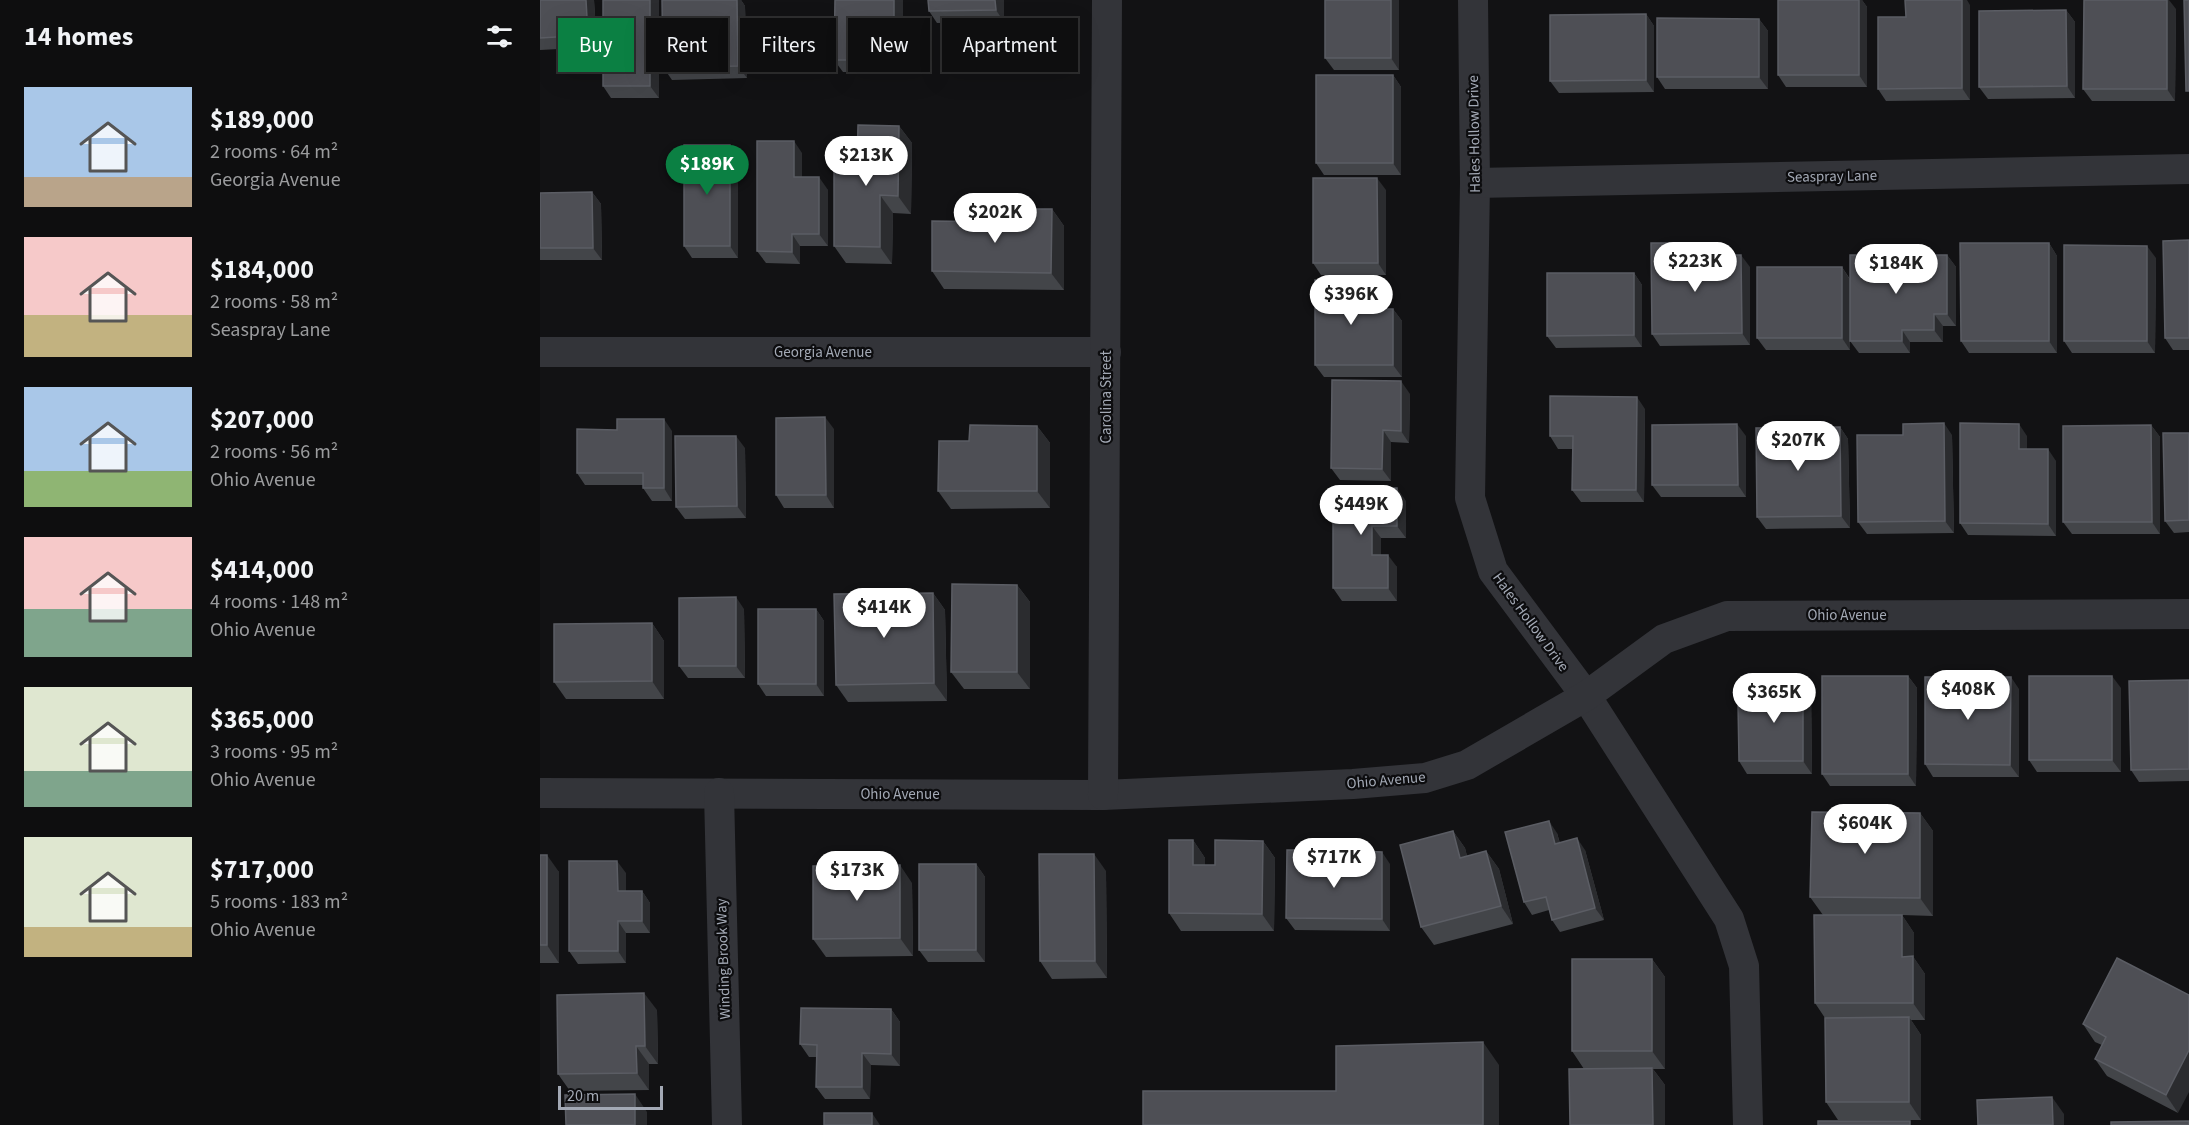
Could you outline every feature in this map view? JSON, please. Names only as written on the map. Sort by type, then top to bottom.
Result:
[{"type":"street","name":"Carolina Street","points":[[1103,795],[1107,0]]},
{"type":"street","name":"Hales Hollow Drive","points":[[1473,0],[1475,183],[1470,498],[1493,571],[1586,696],[1730,919],[1744,966],[1748,1125]]},
{"type":"street","name":"Seaspray Lane","points":[[1475,183],[2189,170]]},
{"type":"street","name":"Georgia Avenue","points":[[540,352],[1106,352]]},
{"type":"street","name":"Ohio Avenue","points":[[540,792],[1103,795],[1353,784],[1425,778],[1467,765],[1586,696],[1664,639],[1727,616],[2189,614]]},
{"type":"street","name":"Winding Brook Way","points":[[719,794],[728,1125]]},
{"type":"building","points":[[540,0],[586,0],[587,18],[558,18],[558,37],[540,38]]},
{"type":"building","points":[[603,0],[650,0],[650,18],[646,18],[646,72],[650,72],[650,86],[603,86],[603,72],[634,72],[634,18],[603,18]]},
{"type":"building","points":[[662,0],[737,0],[738,66],[728,66],[728,18],[662,18]]},
{"type":"building","points":[[835,0],[894,0],[894,18],[848,18],[848,60],[836,60]]},
{"type":"building","points":[[928,0],[995,0],[996,10],[929,11]]},
{"type":"building","points":[[1325,0],[1391,0],[1391,58],[1325,58]]},
{"type":"building","points":[[1778,0],[1859,0],[1859,75],[1778,75]]},
{"type":"building","points":[[1905,0],[1962,0],[1962,88],[1878,89],[1878,17],[1906,17]]},
{"type":"building","points":[[2084,0],[2167,0],[2167,89],[2083,89]]},
{"type":"building","points":[[2184,0],[2189,0],[2189,91],[2186,91]]},
{"type":"building","points":[[2066,10],[2067,86],[1979,87],[1979,11]]},
{"type":"building","points":[[1646,14],[1646,80],[1550,81],[1550,15]]},
{"type":"building","points":[[1657,18],[1759,19],[1759,77],[1657,77]]},
{"type":"building","points":[[1316,75],[1393,75],[1393,163],[1316,163]]},
{"type":"building","points":[[858,125],[899,126],[898,196],[880,195],[880,247],[834,246],[834,167],[857,167]]},
{"type":"building","points":[[757,141],[794,141],[794,177],[819,177],[819,234],[792,234],[792,252],[757,251]]},
{"type":"building","points":[[684,145],[730,145],[730,246],[684,246]]},
{"type":"building","points":[[1313,178],[1377,178],[1378,263],[1313,263]]},
{"type":"building","points":[[592,192],[593,248],[540,248],[540,193]]},
{"type":"building","points":[[1006,209],[1052,209],[1051,273],[932,271],[932,221],[1006,222]]},
{"type":"building","points":[[2189,240],[2189,338],[2165,338],[2163,241]]},
{"type":"building","points":[[1651,243],[1679,243],[1679,267],[1699,267],[1699,255],[1741,255],[1742,333],[1652,334]]},
{"type":"building","points":[[1960,243],[2049,243],[2049,341],[1961,341]]},
{"type":"building","points":[[2064,245],[2147,246],[2147,341],[2064,341]]},
{"type":"building","points":[[1850,255],[1947,255],[1947,314],[1934,314],[1934,330],[1902,330],[1902,341],[1850,341]]},
{"type":"building","points":[[1757,267],[1842,267],[1842,338],[1757,338]]},
{"type":"building","points":[[1547,273],[1634,273],[1634,335],[1547,336]]},
{"type":"building","points":[[1315,280],[1367,281],[1367,309],[1393,309],[1393,365],[1315,365]]},
{"type":"building","points":[[1332,380],[1401,381],[1401,431],[1383,430],[1382,469],[1331,468]]},
{"type":"building","points":[[1550,396],[1637,397],[1636,490],[1572,490],[1573,436],[1550,436]]},
{"type":"building","points":[[825,417],[826,495],[776,495],[776,418]]},
{"type":"building","points":[[617,419],[664,419],[664,488],[643,488],[643,473],[577,473],[577,429],[617,430]]},
{"type":"building","points":[[1944,423],[1945,521],[1858,522],[1857,435],[1903,435],[1903,424]]},
{"type":"building","points":[[1960,423],[2019,424],[2019,449],[2048,449],[2048,524],[1960,523]]},
{"type":"building","points":[[1737,424],[1738,485],[1652,485],[1652,425]]},
{"type":"building","points":[[970,425],[1037,426],[1037,491],[938,491],[939,441],[969,441]]},
{"type":"building","points":[[2151,425],[2152,522],[2063,522],[2063,426]]},
{"type":"building","points":[[1840,427],[1841,516],[1757,517],[1756,428]]},
{"type":"building","points":[[2163,433],[2189,433],[2189,520],[2165,521]]},
{"type":"building","points":[[675,436],[736,436],[737,506],[676,507]]},
{"type":"building","points":[[1333,488],[1397,488],[1397,526],[1372,526],[1372,555],[1388,555],[1388,588],[1333,588]]},
{"type":"building","points":[[952,584],[1017,585],[1017,672],[951,672]]},
{"type":"building","points":[[933,593],[934,683],[836,685],[834,594]]},
{"type":"building","points":[[736,597],[736,666],[679,666],[679,598]]},
{"type":"building","points":[[758,609],[816,609],[816,684],[758,684]]},
{"type":"building","points":[[652,623],[652,681],[554,682],[554,624]]},
{"type":"building","points":[[1770,676],[1803,676],[1803,761],[1739,761],[1738,704],[1771,704]]},
{"type":"building","points":[[1822,676],[1908,676],[1908,774],[1822,774]]},
{"type":"building","points":[[2029,676],[2112,676],[2112,760],[2029,760]]},
{"type":"building","points":[[1925,677],[2011,677],[2010,765],[1925,764]]},
{"type":"building","points":[[2189,680],[2189,769],[2131,770],[2129,681]]},
{"type":"building","points":[[1812,812],[1920,813],[1920,898],[1810,897]]},
{"type":"building","points":[[1549,821],[1555,844],[1577,838],[1595,908],[1552,920],[1546,897],[1524,902],[1505,832]]},
{"type":"building","points":[[1453,831],[1460,858],[1486,851],[1501,906],[1421,927],[1400,845]]},
{"type":"building","points":[[1169,840],[1193,840],[1193,865],[1215,865],[1215,840],[1263,841],[1262,914],[1169,913]]},
{"type":"building","points":[[1287,850],[1311,850],[1310,873],[1358,874],[1358,851],[1382,852],[1382,919],[1286,918]]},
{"type":"building","points":[[1039,854],[1094,854],[1095,961],[1040,961]]},
{"type":"building","points":[[540,855],[547,855],[547,945],[540,945]]},
{"type":"building","points":[[569,861],[617,861],[618,891],[642,891],[642,921],[618,921],[618,951],[569,951]]},
{"type":"building","points":[[919,864],[976,864],[976,950],[919,950]]},
{"type":"building","points":[[900,865],[900,938],[813,939],[813,866]]},
{"type":"building","points":[[1814,915],[1902,915],[1902,957],[1913,956],[1913,1003],[1815,1003]]},
{"type":"building","points":[[2117,958],[2189,995],[2189,1050],[2166,1095],[2095,1059],[2106,1037],[2083,1024]]},
{"type":"building","points":[[1572,959],[1652,959],[1652,1051],[1572,1051]]},
{"type":"building","points":[[644,993],[645,1046],[636,1046],[637,1073],[558,1074],[557,995]]},
{"type":"building","points":[[801,1008],[891,1009],[891,1054],[862,1053],[862,1087],[816,1087],[817,1045],[800,1044]]},
{"type":"building","points":[[1909,1017],[1909,1102],[1826,1102],[1825,1018]]},
{"type":"building","points":[[1483,1042],[1483,1125],[1143,1125],[1143,1091],[1336,1091],[1336,1046]]},
{"type":"building","points":[[1652,1068],[1653,1125],[1570,1125],[1569,1069]]},
{"type":"building","points":[[635,1094],[635,1125],[566,1125],[565,1095]]},
{"type":"building","points":[[2052,1097],[2053,1125],[1978,1125],[1977,1100]]},
{"type":"building","points":[[824,1113],[872,1113],[872,1125],[824,1125]]},
{"type":"building","points":[[1818,1121],[1910,1121],[1910,1125],[1818,1125]]},
{"type":"building","points":[[2189,1121],[2189,1125],[2111,1125],[2111,1122]]}]
